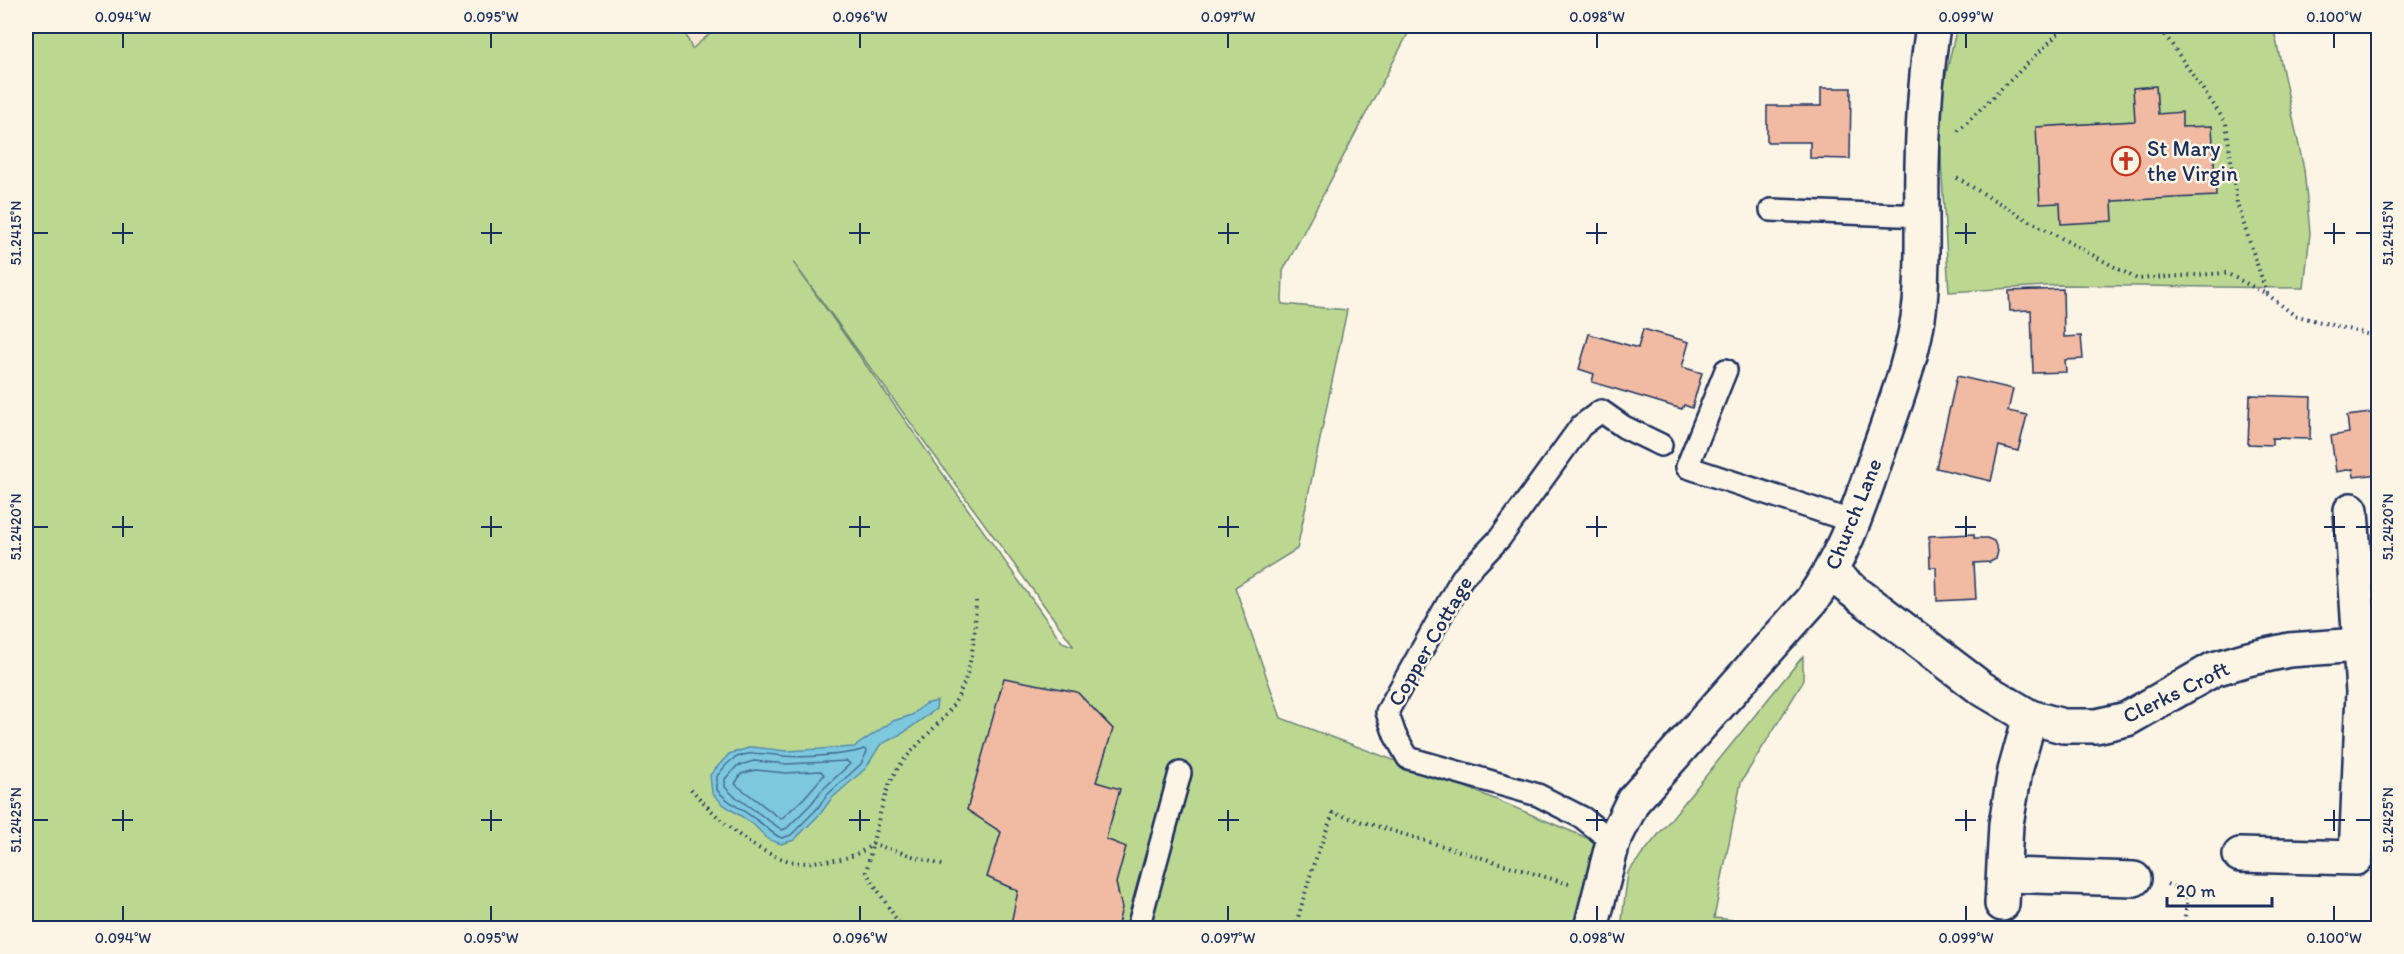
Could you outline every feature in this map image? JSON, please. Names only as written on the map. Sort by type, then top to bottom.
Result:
[{"type":"street","name":"Church Lane","points":[[1591,928],[1613,842],[1633,801],[1790,626],[1831,574],[1854,522],[1910,354],[1920,306],[1923,262],[1924,98],[1933,26]]},
{"type":"street","points":[[2240,855],[2367,858],[2363,692],[2359,645],[2361,527]]},
{"type":"street","name":"Clerks Croft","points":[[1831,574],[1981,688],[2030,717],[2063,726],[2096,726],[2127,719],[2214,669],[2237,662],[2289,650],[2359,645]]},
{"type":"street","points":[[2030,717],[2015,771],[2006,824],[2004,889],[2134,879]]},
{"type":"lane","points":[[1771,210],[1923,216]]},
{"type":"lane","points":[[1726,370],[1687,467],[1854,522]]},
{"type":"lane","name":"Copper Cottage","points":[[1613,842],[1583,818],[1538,795],[1408,758],[1395,735],[1387,712],[1462,578],[1500,538],[1581,426],[1601,411],[1624,427],[1661,445]]},
{"type":"lane","points":[[1138,928],[1180,773]]},
{"type":"path","points":[[1956,133],[2066,26]]},
{"type":"path","points":[[2159,26],[2226,123],[2237,204],[2267,294]]},
{"type":"path","points":[[1956,177],[2026,219],[2137,279],[2226,273],[2267,294],[2294,315],[2379,337]]},
{"type":"path","points":[[902,928],[866,872],[883,807],[896,771],[948,713],[967,678],[975,627],[976,600]]},
{"type":"path","points":[[691,789],[712,813],[732,830],[775,856],[796,863],[855,857],[873,844]]},
{"type":"path","points":[[1295,928],[1313,866],[1333,813],[1576,886]]},
{"type":"path","points":[[873,844],[945,866]]},
{"type":"path","points":[[2134,879],[2168,884],[2183,891],[2187,903],[2183,928]]},
{"type":"shaded area","points":[[682,26],[719,26],[691,49]]},
{"type":"green space","points":[[26,26],[682,26],[692,49],[719,26],[1412,26],[1283,271],[1282,304],[1347,310],[1297,549],[1235,587],[1281,718],[1468,788],[1599,843],[1588,928],[26,928]],"holes":[[[793,262],[1073,645],[1062,642]]]},
{"type":"green space","points":[[1957,26],[2273,26],[2304,169],[2310,233],[2304,288],[2059,285],[1949,292],[1938,110]]},
{"type":"green space","points":[[1803,656],[1803,682],[1741,782],[1714,918],[1798,926],[1799,928],[1621,928],[1628,872]]},
{"type":"water","points":[[937,701],[936,709],[903,733],[880,745],[866,768],[831,799],[821,813],[794,840],[781,844],[768,839],[753,824],[724,805],[712,793],[710,775],[729,754],[752,747],[786,751],[854,747],[893,721],[912,715],[925,704]]},
{"type":"building","name":"St Mary the Virgin","points":[[2156,86],[2158,114],[2182,112],[2182,127],[2212,126],[2216,196],[2112,201],[2113,221],[2061,224],[2060,203],[2040,204],[2036,127],[2135,121],[2133,88]]},
{"type":"building","points":[[1821,88],[1851,88],[1850,159],[1810,158],[1810,142],[1767,142],[1767,106],[1821,106]]},
{"type":"building","points":[[2063,289],[2064,337],[2081,336],[2083,359],[2065,360],[2066,372],[2033,373],[2031,310],[2010,311],[2009,291]]},
{"type":"building","points":[[1643,329],[1689,342],[1682,367],[1702,373],[1692,408],[1684,405],[1682,409],[1592,382],[1594,374],[1579,369],[1589,334],[1638,348]]},
{"type":"building","points":[[1957,376],[2013,389],[2008,411],[2027,415],[2018,451],[1999,446],[1991,481],[1936,468]]},
{"type":"building","points":[[2250,395],[2311,397],[2310,439],[2272,438],[2272,445],[2248,444]]},
{"type":"building","points":[[2378,412],[2378,474],[2354,477],[2353,469],[2336,472],[2331,436],[2349,433],[2347,416]]},
{"type":"building","points":[[1974,534],[1974,538],[1987,538],[1994,541],[1998,551],[1996,559],[1990,562],[1974,563],[1976,599],[1937,601],[1936,567],[1930,567],[1929,536]]},
{"type":"building","points":[[1004,678],[1077,692],[1113,729],[1096,782],[1120,789],[1106,839],[1126,847],[1116,883],[1122,908],[1117,928],[1010,928],[1018,891],[987,877],[1001,832],[967,810]]},
{"type":"place","name":"St Mary the Virgin","points":[[2126,161]]}]
